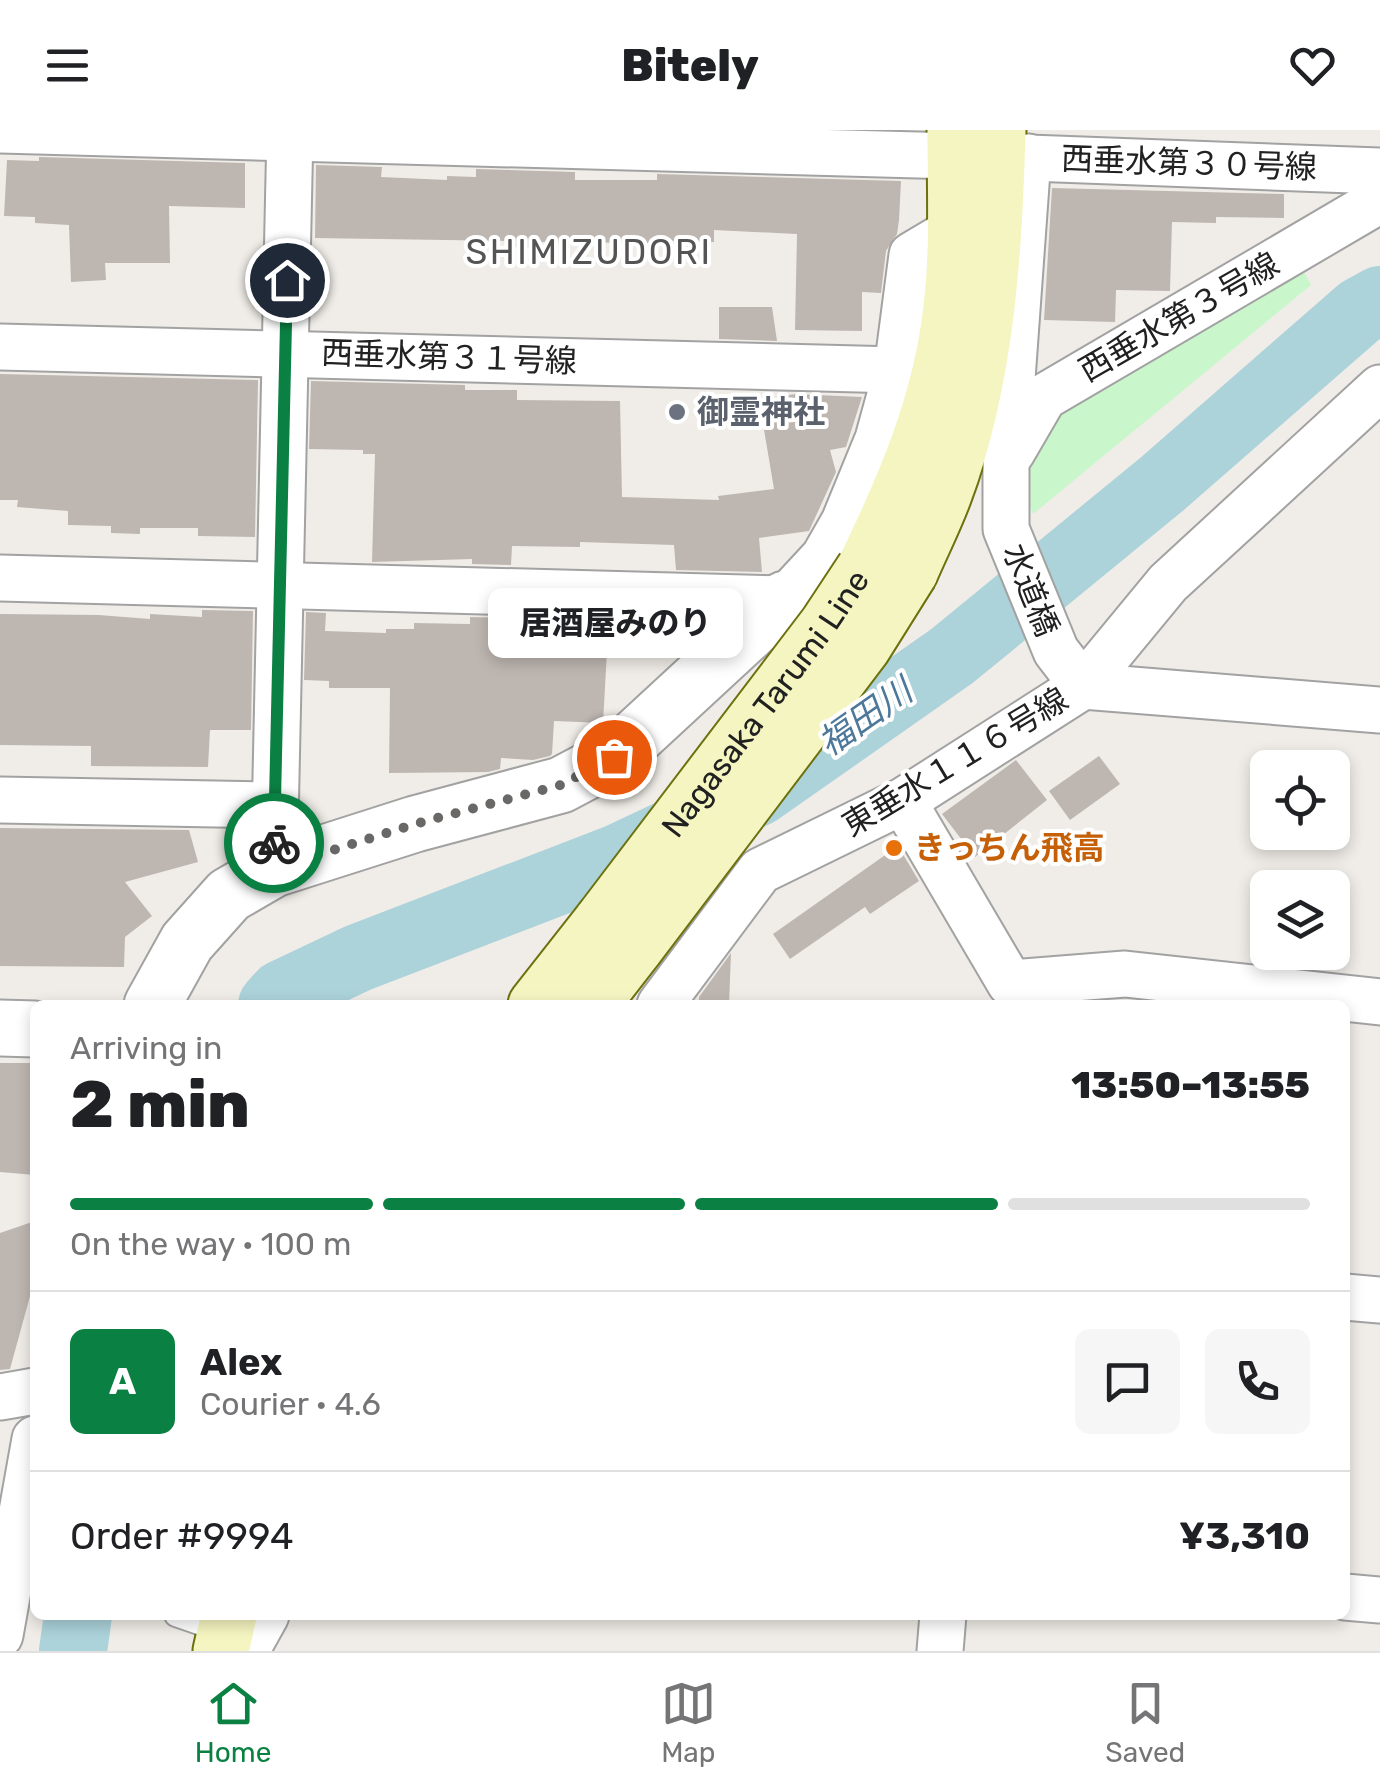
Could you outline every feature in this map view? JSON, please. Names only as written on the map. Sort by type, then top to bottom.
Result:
[{"type":"main road","name":"Nagasaka Tarumi Line","points":[[542,1000],[619,934],[863,647],[887,571],[906,482],[932,407],[952,308],[954,230],[987,146]]},
{"type":"main road","name":"Nagasaka Tarumi Line","points":[[887,571],[944,494],[968,416],[986,312],[987,146]]},
{"type":"main road","name":"Nagasaka Tarumi Line","points":[[593,1000],[619,934]]},
{"type":"street","name":"西垂水第３０号線","points":[[0,130],[987,146],[1380,170]]},
{"type":"street","points":[[274,869],[290,133]]},
{"type":"street","points":[[987,146],[1006,462]]},
{"type":"street","name":"西垂水第３号線","points":[[1006,462],[1044,397],[1380,200]]},
{"type":"street","points":[[155,1000],[188,942],[229,895],[274,869],[415,824],[561,785],[614,757],[786,599],[824,557],[844,522],[878,439],[897,370],[912,255],[954,230]]},
{"type":"street","name":"西垂水第３１号線","points":[[0,346],[897,370]]},
{"type":"street","name":"東垂水１１６号線","points":[[664,1000],[760,871],[902,801],[1070,669],[1380,388]]},
{"type":"street","name":"水道橋","points":[[1006,462],[1006,529],[1070,669]]},
{"type":"street","points":[[0,578],[786,599]]},
{"type":"street","points":[[1070,669],[1380,710]]},
{"type":"street","points":[[0,800],[275,805]]},
{"type":"street","points":[[902,801],[1009,994],[1125,974],[1380,1002]]},
{"type":"street","points":[[0,1028],[30,1029]]},
{"type":"street","points":[[1350,1297],[1380,1300]]},
{"type":"street","points":[[0,1396],[30,1392]]},
{"type":"street","points":[[0,1635],[30,1467]]},
{"type":"street","points":[[1350,1597],[1380,1600]]},
{"type":"street","points":[[940,1651],[943,1620]]},
{"type":"green space","points":[[1303,270],[1311,285],[1033,514],[1022,487],[1042,422]]},
{"type":"building","points":[[39,157],[245,163],[245,208],[169,206],[170,263],[105,263],[106,280],[71,282],[69,225],[35,223],[35,217],[4,216],[7,160],[39,161]]},
{"type":"building","points":[[316,165],[382,167],[381,177],[447,180],[447,176],[476,177],[476,169],[575,172],[575,180],[657,180],[657,174],[901,181],[899,220],[897,234],[886,251],[881,293],[862,292],[862,331],[795,330],[797,234],[714,230],[714,242],[541,242],[541,248],[511,247],[512,241],[315,238]]},
{"type":"building","points":[[1052,188],[1284,194],[1284,218],[1216,217],[1216,223],[1172,222],[1170,291],[1116,290],[1115,322],[1044,320]]},
{"type":"building","points":[[719,307],[772,307],[777,341],[719,339]]},
{"type":"building","points":[[0,374],[258,380],[255,537],[198,536],[198,528],[140,528],[140,534],[111,533],[111,526],[68,525],[68,511],[17,507],[18,500],[0,500]]},
{"type":"building","points":[[311,381],[465,385],[465,390],[517,390],[517,400],[620,401],[622,497],[719,500],[718,496],[774,489],[759,400],[795,394],[862,397],[846,447],[830,450],[836,472],[809,531],[759,538],[762,572],[676,570],[674,545],[580,542],[580,547],[512,546],[511,565],[472,564],[472,559],[372,562],[375,454],[363,454],[363,450],[309,449]]},
{"type":"building","points":[[202,610],[253,611],[251,730],[210,730],[208,767],[91,766],[91,746],[0,745],[0,614],[150,619],[150,614],[202,617]]},
{"type":"building","points":[[306,612],[326,613],[325,631],[386,633],[386,629],[414,629],[414,623],[470,624],[470,617],[692,623],[692,643],[682,651],[607,651],[603,723],[554,721],[550,756],[533,760],[501,758],[500,769],[488,772],[389,773],[390,688],[329,688],[329,681],[304,680]]},
{"type":"building","points":[[1099,756],[1120,784],[1070,820],[1049,791]]},
{"type":"building","points":[[1016,760],[1047,800],[975,857],[942,814]]},
{"type":"building","points":[[0,828],[189,830],[198,862],[125,882],[152,916],[125,937],[124,967],[0,966]]},
{"type":"building","points":[[898,846],[919,881],[870,914],[865,907],[790,959],[773,934]]},
{"type":"building","points":[[731,953],[729,1000],[699,997]]},
{"type":"building","points":[[0,1063],[30,1063],[30,1175],[0,1172]]},
{"type":"building","points":[[30,1223],[30,1296],[10,1369],[0,1370],[0,1233]]},
{"type":"waterway","name":"福田川","points":[[277,1000],[358,958],[618,858],[758,792],[952,656],[1162,484],[1360,311],[1380,300]]},
{"type":"waterway","name":"福田川","points":[[73,1651],[77,1620]]},
{"type":"way so far","points":[[274,843],[274,869],[415,824],[561,785],[614,757]]},
{"type":"place","name":"御霊神社","points":[[677,412]]},
{"type":"place","name":"居酒屋みのり","points":[[614,757]]},
{"type":"place","name":"きっちん飛高","points":[[894,848]]},
{"type":"district","name":"SHIMIZUDORI","points":[[589,252]]},
{"type":"route","points":[[274,843],[287,280]]}]
